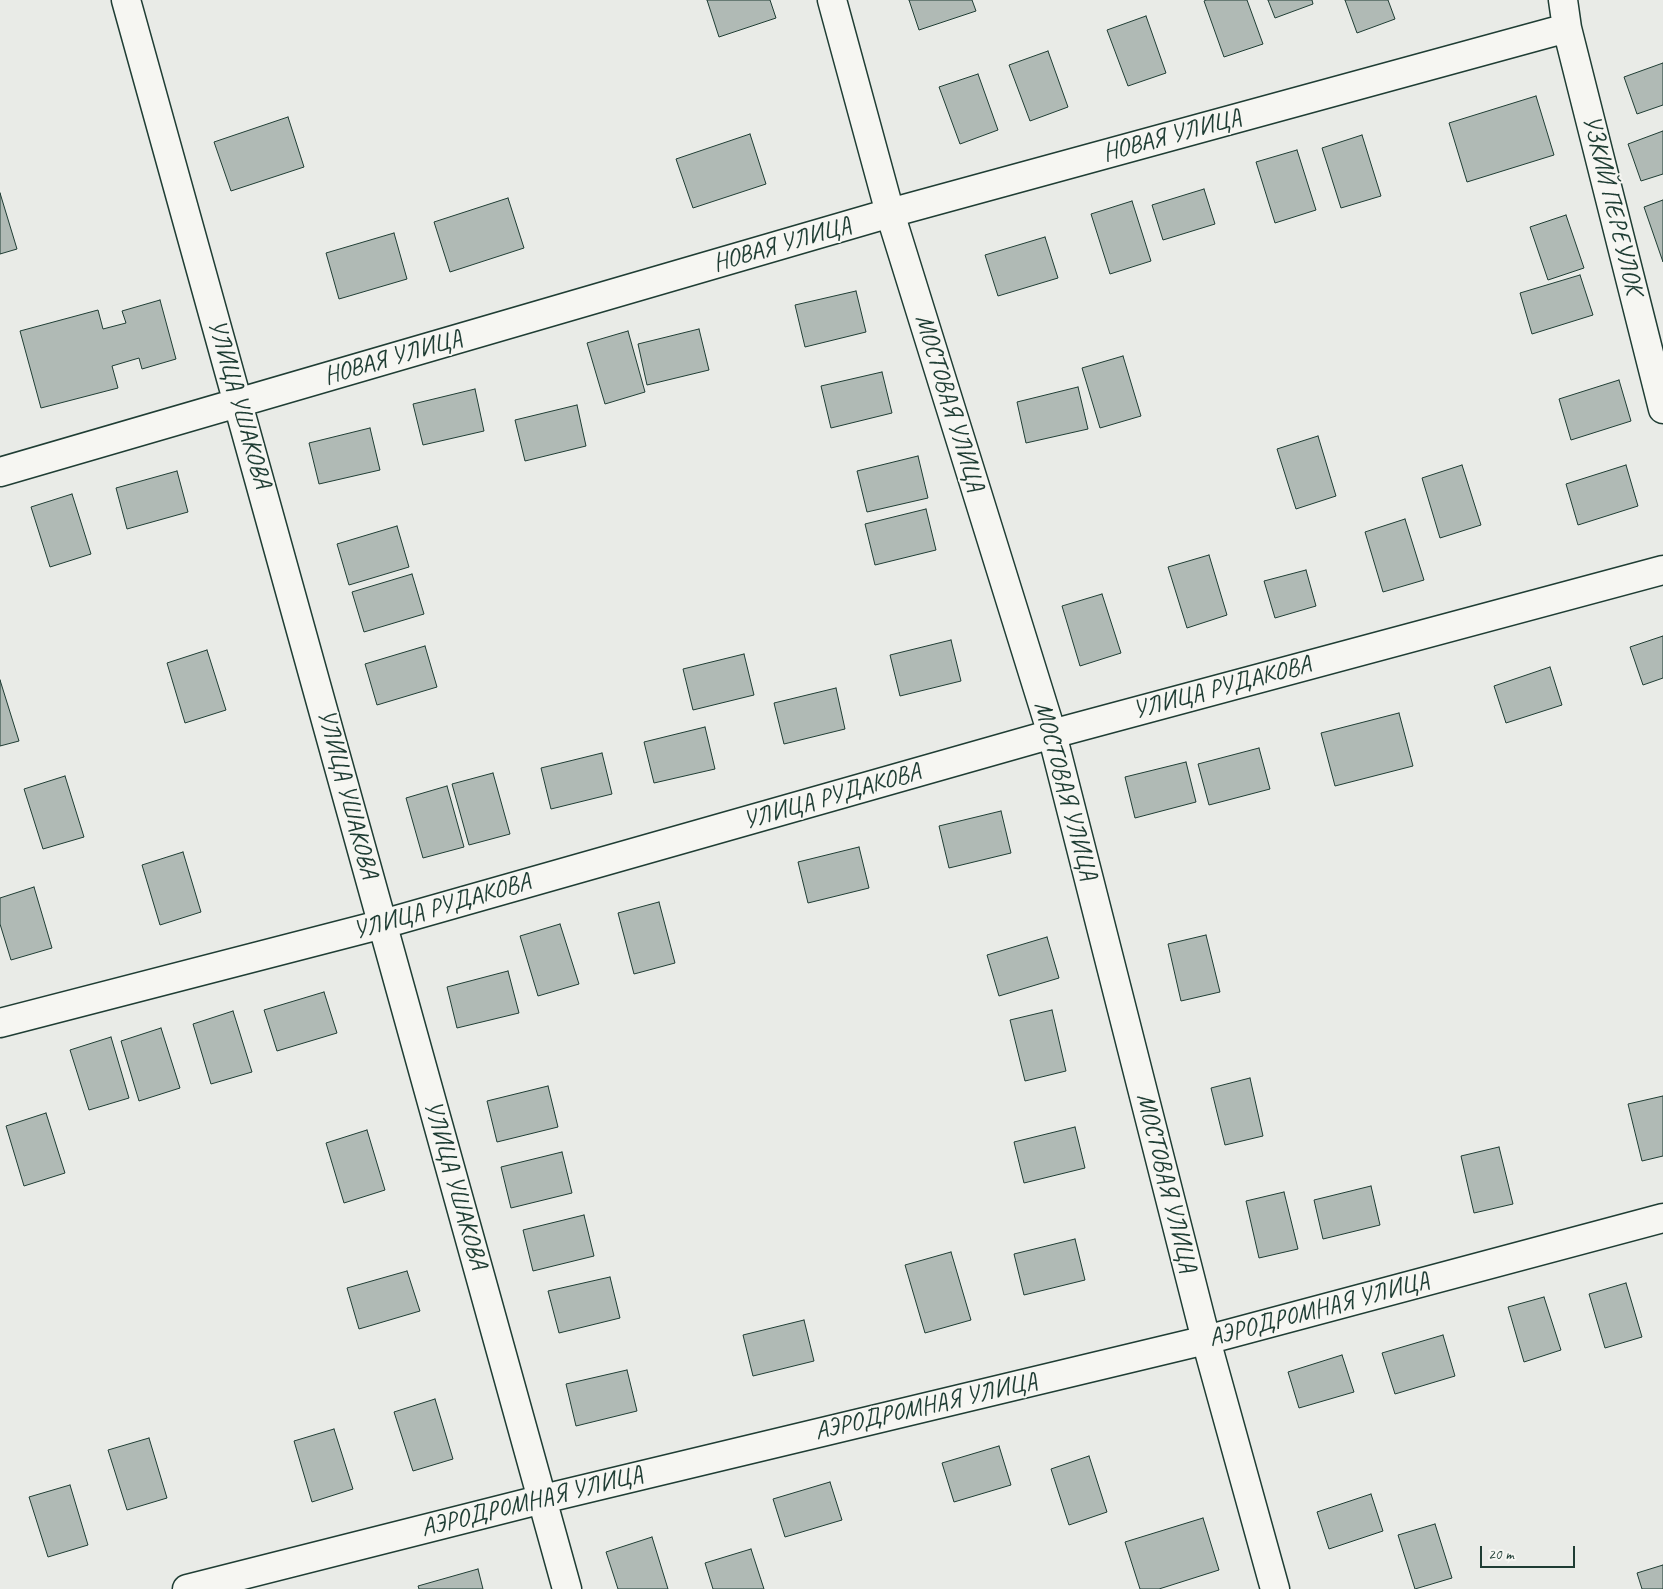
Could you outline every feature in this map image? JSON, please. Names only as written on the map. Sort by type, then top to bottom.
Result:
[{"type":"street","name":"УЛИЦА УШАКОВА","points":[[126,0],[567,1589]]},
{"type":"street","name":"МОСТОВАЯ УЛИЦА","points":[[832,0],[890,213],[1052,734],[1206,1340],[1275,1589]]},
{"type":"street","name":"УЗКИЙ ПЕРЕУЛОК","points":[[1563,0],[1567,28],[1663,409]]},
{"type":"street","name":"НОВАЯ УЛИЦА","points":[[0,472],[890,213],[1567,28]]},
{"type":"street","name":"УЛИЦА РУДАКОВА","points":[[0,1023],[383,924],[1052,734],[1663,570]]},
{"type":"street","name":"АЭРОДРОМНАЯ УЛИЦА","points":[[187,1589],[543,1499],[1206,1340],[1663,1218]]},
{"type":"building","points":[[707,0],[770,0],[776,18],[719,37]]},
{"type":"building","points":[[909,0],[972,0],[976,11],[919,30]]},
{"type":"building","points":[[1247,0],[1263,44],[1224,57],[1204,1]]},
{"type":"building","points":[[1268,0],[1312,0],[1313,4],[1275,18]]},
{"type":"building","points":[[1345,0],[1388,0],[1395,19],[1357,33]]},
{"type":"building","points":[[1146,16],[1166,73],[1128,86],[1107,30]]},
{"type":"building","points":[[1048,51],[1068,107],[1030,121],[1009,65]]},
{"type":"building","points":[[1663,63],[1663,105],[1637,114],[1624,77]]},
{"type":"building","points":[[978,74],[998,130],[960,144],[939,87]]},
{"type":"building","points":[[1536,96],[1554,155],[1467,182],[1449,123]]},
{"type":"building","points":[[288,117],[304,167],[231,191],[214,142]]},
{"type":"building","points":[[1663,131],[1663,174],[1641,181],[1628,144]]},
{"type":"building","points":[[750,134],[766,184],[693,208],[676,159]]},
{"type":"building","points":[[1362,135],[1381,196],[1341,208],[1322,148]]},
{"type":"building","points":[[1297,150],[1316,210],[1275,223],[1256,162]]},
{"type":"building","points":[[1204,189],[1215,224],[1163,240],[1152,205]]},
{"type":"building","points":[[0,193],[17,249],[0,254]]},
{"type":"building","points":[[508,198],[524,248],[450,272],[434,222]]},
{"type":"building","points":[[1663,200],[1663,262],[1644,207]]},
{"type":"building","points":[[1132,201],[1151,261],[1110,274],[1091,214]]},
{"type":"building","points":[[1566,215],[1584,268],[1548,280],[1530,227]]},
{"type":"building","points":[[394,233],[407,279],[339,299],[326,253]]},
{"type":"building","points":[[1045,237],[1058,278],[998,296],[985,255]]},
{"type":"building","points":[[1580,275],[1593,315],[1532,334],[1520,293]]},
{"type":"building","points":[[856,291],[866,332],[805,347],[795,305]]},
{"type":"building","points":[[160,300],[176,359],[142,369],[139,358],[112,366],[118,388],[41,408],[20,331],[98,310],[103,329],[126,323],[122,311]]},
{"type":"building","points":[[699,329],[709,370],[647,385],[638,344]]},
{"type":"building","points":[[628,331],[645,392],[605,404],[587,343]]},
{"type":"building","points":[[1123,356],[1141,416],[1100,428],[1082,368]]},
{"type":"building","points":[[882,372],[892,413],[831,428],[821,386]]},
{"type":"building","points":[[1619,380],[1631,421],[1571,440],[1559,399]]},
{"type":"building","points":[[1078,387],[1088,429],[1026,443],[1017,402]]},
{"type":"building","points":[[475,389],[484,431],[423,445],[413,404]]},
{"type":"building","points":[[577,405],[586,446],[525,461],[515,420]]},
{"type":"building","points":[[370,428],[380,470],[319,484],[309,443]]},
{"type":"building","points":[[1318,436],[1336,496],[1296,509],[1277,449]]},
{"type":"building","points":[[918,456],[928,498],[867,512],[857,471]]},
{"type":"building","points":[[1462,465],[1481,525],[1440,538],[1422,478]]},
{"type":"building","points":[[1626,465],[1638,506],[1578,525],[1566,484]]},
{"type":"building","points":[[177,471],[188,512],[127,529],[116,488]]},
{"type":"building","points":[[72,494],[91,554],[50,567],[31,507]]},
{"type":"building","points":[[926,509],[936,550],[875,565],[865,524]]},
{"type":"building","points":[[1405,519],[1424,580],[1383,592],[1365,532]]},
{"type":"building","points":[[397,526],[409,567],[349,585],[337,544]]},
{"type":"building","points":[[1209,555],[1227,615],[1187,628],[1168,567]]},
{"type":"building","points":[[1306,570],[1316,606],[1275,618],[1264,581]]},
{"type":"building","points":[[412,574],[424,614],[364,632],[352,592]]},
{"type":"building","points":[[1102,594],[1121,653],[1080,666],[1062,606]]},
{"type":"building","points":[[1663,636],[1663,678],[1643,685],[1630,647]]},
{"type":"building","points":[[951,640],[961,681],[900,696],[890,655]]},
{"type":"building","points":[[425,646],[437,687],[377,705],[365,664]]},
{"type":"building","points":[[207,650],[226,710],[185,723],[167,663]]},
{"type":"building","points":[[744,654],[754,695],[693,710],[683,669]]},
{"type":"building","points":[[1550,667],[1562,705],[1506,723],[1494,686]]},
{"type":"building","points":[[0,680],[19,741],[0,746]]},
{"type":"building","points":[[836,688],[845,729],[784,744],[774,703]]},
{"type":"building","points":[[1399,713],[1413,766],[1335,786],[1321,733]]},
{"type":"building","points":[[705,727],[715,769],[654,783],[644,742]]},
{"type":"building","points":[[1259,748],[1270,789],[1209,805],[1198,764]]},
{"type":"building","points":[[602,753],[612,794],[551,809],[541,768]]},
{"type":"building","points":[[1186,762],[1196,802],[1135,818],[1125,777]]},
{"type":"building","points":[[493,773],[510,834],[469,845],[452,784]]},
{"type":"building","points":[[65,776],[84,837],[43,849],[24,789]]},
{"type":"building","points":[[447,786],[464,847],[423,858],[406,798]]},
{"type":"building","points":[[1001,811],[1011,853],[949,868],[939,826]]},
{"type":"building","points":[[859,847],[869,888],[808,903],[798,862]]},
{"type":"building","points":[[183,852],[201,912],[160,925],[142,865]]},
{"type":"building","points":[[34,887],[52,948],[11,960],[0,924],[0,898]]},
{"type":"building","points":[[659,902],[675,963],[634,974],[618,913]]},
{"type":"building","points":[[560,924],[579,984],[538,996],[520,936]]},
{"type":"building","points":[[1206,935],[1220,992],[1181,1001],[1168,944]]},
{"type":"building","points":[[1047,937],[1059,978],[999,996],[987,955]]},
{"type":"building","points":[[508,971],[519,1013],[457,1028],[447,987]]},
{"type":"building","points":[[324,992],[337,1033],[277,1051],[264,1010]]},
{"type":"building","points":[[1052,1010],[1066,1071],[1025,1081],[1010,1020]]},
{"type":"building","points":[[233,1011],[252,1072],[211,1084],[193,1024]]},
{"type":"building","points":[[161,1028],[180,1088],[139,1101],[121,1041]]},
{"type":"building","points":[[111,1037],[129,1098],[89,1110],[70,1050]]},
{"type":"building","points":[[1250,1078],[1263,1136],[1225,1145],[1211,1088]]},
{"type":"building","points":[[548,1086],[558,1127],[497,1142],[487,1101]]},
{"type":"building","points":[[1663,1096],[1663,1156],[1642,1161],[1628,1104]]},
{"type":"building","points":[[46,1113],[65,1173],[24,1186],[6,1126]]},
{"type":"building","points":[[1075,1127],[1085,1168],[1024,1183],[1014,1142]]},
{"type":"building","points":[[367,1130],[385,1190],[344,1203],[326,1143]]},
{"type":"building","points":[[1499,1147],[1513,1204],[1474,1213],[1461,1156]]},
{"type":"building","points":[[562,1152],[572,1193],[511,1208],[501,1167]]},
{"type":"building","points":[[1371,1186],[1380,1225],[1323,1239],[1314,1200]]},
{"type":"building","points":[[1284,1192],[1298,1249],[1259,1258],[1246,1201]]},
{"type":"building","points":[[584,1215],[594,1256],[533,1271],[523,1230]]},
{"type":"building","points":[[1075,1239],[1085,1280],[1024,1295],[1014,1254]]},
{"type":"building","points":[[951,1252],[971,1320],[925,1333],[905,1265]]},
{"type":"building","points":[[407,1271],[420,1311],[359,1329],[347,1288]]},
{"type":"building","points":[[610,1277],[620,1318],[559,1333],[548,1291]]},
{"type":"building","points":[[1626,1283],[1642,1337],[1605,1348],[1589,1294]]},
{"type":"building","points":[[1544,1297],[1561,1350],[1524,1362],[1508,1307]]},
{"type":"building","points":[[804,1320],[814,1361],[753,1376],[743,1335]]},
{"type":"building","points":[[1443,1335],[1455,1376],[1395,1394],[1382,1353]]},
{"type":"building","points":[[1342,1355],[1354,1392],[1299,1408],[1288,1372]]},
{"type":"building","points":[[627,1370],[637,1411],[576,1426],[566,1384]]},
{"type":"building","points":[[435,1399],[453,1459],[413,1471],[394,1412]]},
{"type":"building","points":[[334,1429],[353,1489],[312,1502],[294,1441]]},
{"type":"building","points":[[149,1438],[167,1498],[127,1510],[108,1450]]},
{"type":"building","points":[[999,1446],[1011,1485],[954,1502],[942,1463]]},
{"type":"building","points":[[1089,1456],[1107,1512],[1069,1525],[1051,1469]]},
{"type":"building","points":[[830,1482],[842,1520],[785,1537],[773,1499]]},
{"type":"building","points":[[70,1485],[88,1545],[48,1557],[29,1497]]},
{"type":"building","points":[[1371,1494],[1383,1531],[1329,1549],[1317,1512]]},
{"type":"building","points":[[1203,1518],[1219,1570],[1159,1589],[1140,1589],[1125,1542]]},
{"type":"building","points":[[1435,1524],[1452,1578],[1415,1589],[1398,1535]]},
{"type":"building","points":[[652,1537],[668,1589],[618,1589],[606,1552]]},
{"type":"building","points":[[751,1549],[764,1589],[713,1589],[705,1563]]},
{"type":"building","points":[[1663,1565],[1663,1589],[1642,1589],[1637,1573]]},
{"type":"building","points":[[478,1569],[483,1589],[419,1589],[418,1586]]}]
